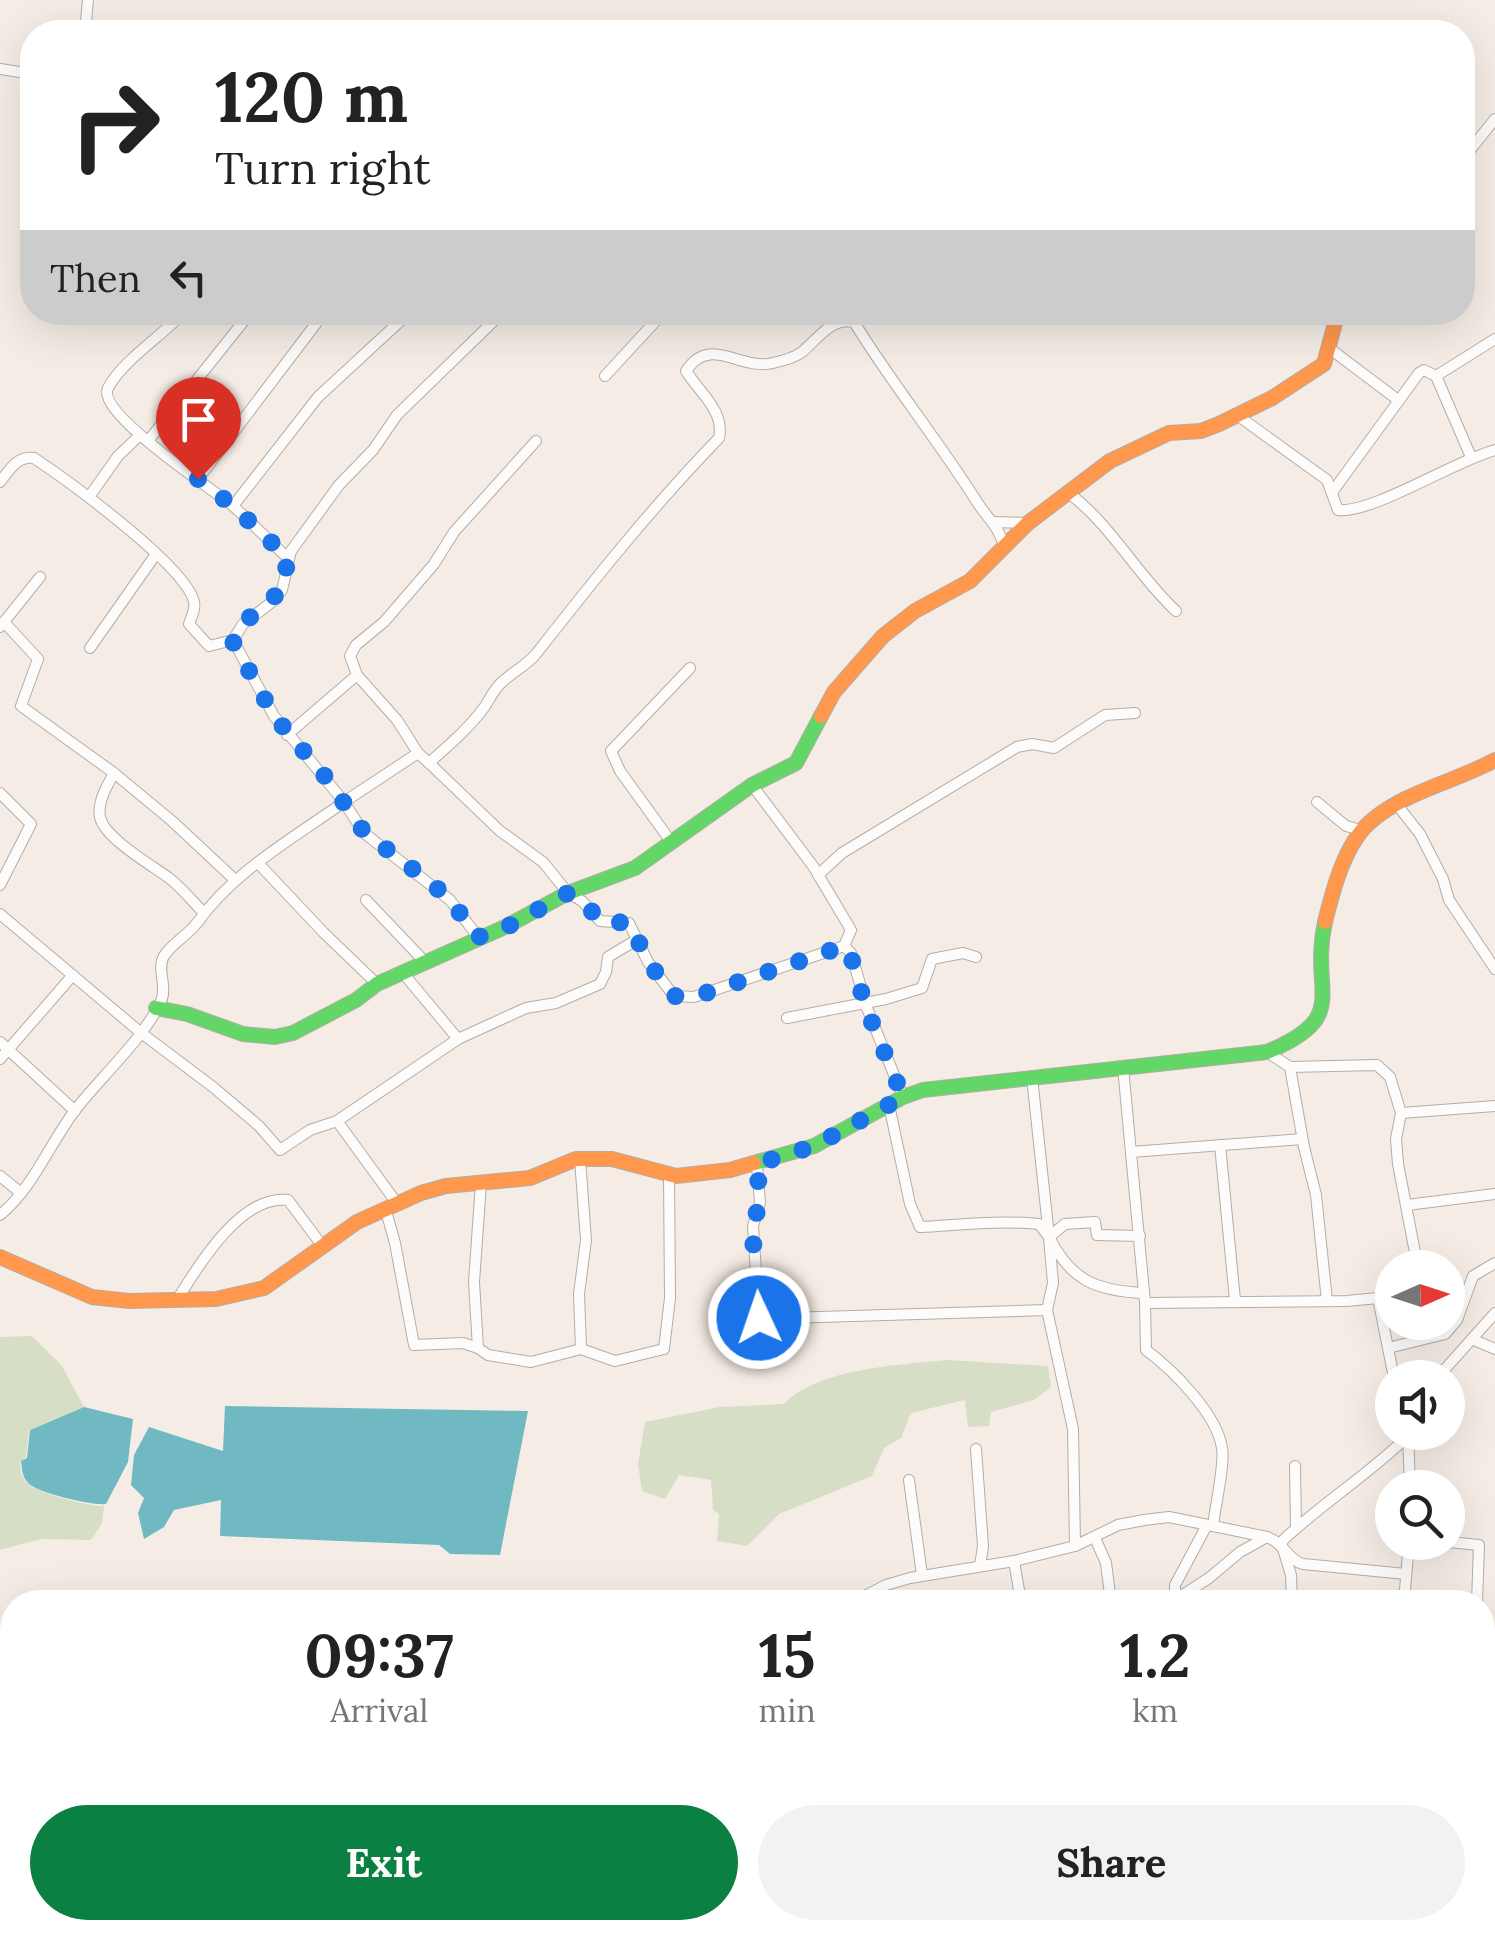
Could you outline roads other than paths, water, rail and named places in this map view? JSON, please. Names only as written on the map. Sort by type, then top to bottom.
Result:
[{"type":"street","points":[[1475,144],[1495,119]]},
{"type":"street","points":[[170,325],[106,390],[111,407],[144,439],[233,506],[288,558]]},
{"type":"street","points":[[90,497],[118,456],[144,439],[240,325]]},
{"type":"street","points":[[198,479],[311,325]]},
{"type":"street","points":[[233,506],[318,397],[396,325]]},
{"type":"street","points":[[0,482],[18,461],[34,458],[90,497],[186,584],[195,608],[189,624],[204,642],[210,646],[232,640],[242,624],[282,590],[288,558],[338,485],[373,450],[397,415],[490,325]]},
{"type":"street","points":[[605,376],[652,325]]},
{"type":"street","points":[[429,763],[474,719],[498,686],[533,658],[662,496],[719,438],[721,426],[711,403],[686,372],[698,357],[714,352],[753,364],[771,364],[798,355],[833,325]]},
{"type":"street","points":[[856,325],[984,513],[994,522],[1004,547]]},
{"type":"street","points":[[156,1008],[187,1014],[232,1032],[274,1037],[293,1033],[356,1000],[377,984],[505,928],[568,893],[635,868],[752,785],[796,763],[834,692],[884,636],[915,611],[970,582],[1028,523],[1128,451],[1170,434],[1201,431],[1272,398],[1324,364],[1335,325]]},
{"type":"street","points":[[1436,376],[1495,339]]},
{"type":"street","points":[[1329,348],[1398,400]]},
{"type":"street","points":[[1333,490],[1418,372],[1431,371],[1436,376],[1471,457]]},
{"type":"street","points":[[1237,415],[1327,480],[1338,510],[1362,508],[1471,457],[1495,450]]},
{"type":"street","points":[[536,441],[454,532],[434,564],[384,622],[356,646],[350,656],[357,675],[397,720],[418,753],[500,831],[543,862],[568,893],[582,900],[600,921],[630,923],[648,962],[674,996],[694,997],[844,946],[851,930],[818,874],[752,785]]},
{"type":"street","points":[[1070,494],[1091,510],[1150,587],[1176,611]]},
{"type":"street","points":[[994,522],[1028,523]]},
{"type":"street","points":[[90,648],[156,554]]},
{"type":"street","points":[[40,577],[2,625],[38,659],[21,706],[172,821],[234,879]]},
{"type":"street","points":[[232,640],[287,735],[328,780],[364,832],[450,900],[478,937]]},
{"type":"street","points":[[672,843],[620,771],[611,751],[690,668]]},
{"type":"street","points":[[287,735],[357,675]]},
{"type":"street","points":[[818,874],[842,853],[1016,747],[1032,744],[1054,748],[1105,715],[1135,714]]},
{"type":"street","points":[[0,1215],[21,1193],[75,1110],[156,1008],[163,994],[161,964],[165,954],[197,923],[202,912],[234,879],[418,753]]},
{"type":"street","points":[[0,1257],[92,1298],[216,1299],[264,1288],[357,1222],[446,1186],[530,1178],[580,1159],[612,1159],[668,1174],[708,1174],[814,1146],[923,1090],[1267,1052],[1306,1034],[1322,1010],[1322,936],[1361,830],[1398,806],[1494,764]]},
{"type":"street","points":[[114,774],[103,795],[99,815],[103,825],[151,868],[173,881],[202,912]]},
{"type":"street","points":[[0,793],[31,824],[0,885]]},
{"type":"street","points":[[1317,802],[1346,826],[1361,830]]},
{"type":"street","points":[[1398,806],[1420,834],[1449,900],[1495,968]]},
{"type":"street","points":[[258,863],[377,984]]},
{"type":"street","points":[[366,900],[425,962]]},
{"type":"street","points":[[3,921],[224,1097],[280,1150],[310,1130],[337,1121],[458,1039],[526,1008],[556,1003],[600,984],[608,956],[638,939]]},
{"type":"street","points":[[844,946],[850,953],[896,1101],[910,1204],[920,1227],[989,1222],[1039,1224],[1066,1266],[1094,1285],[1144,1298],[1375,1298]]},
{"type":"street","points":[[787,1018],[922,988],[932,959],[963,952],[976,957]]},
{"type":"street","points":[[403,972],[458,1039]]},
{"type":"street","points":[[0,1059],[4,1045],[31,1027],[73,975]]},
{"type":"street","points":[[4,1045],[75,1110]]},
{"type":"street","points":[[1267,1052],[1290,1067],[1377,1065],[1390,1077],[1401,1112],[1396,1139],[1415,1250]]},
{"type":"street","points":[[1123,1067],[1140,1236],[1146,1350],[1195,1396],[1212,1418],[1223,1450],[1210,1526],[1175,1590]]},
{"type":"street","points":[[1290,1067],[1316,1195],[1327,1301]]},
{"type":"street","points":[[1032,1076],[1050,1237],[1052,1283],[1047,1310],[1074,1429],[1075,1546]]},
{"type":"street","points":[[1401,1112],[1495,1106]]},
{"type":"street","points":[[337,1121],[391,1207],[414,1345],[463,1343],[488,1355],[531,1362],[581,1349],[615,1361],[664,1349],[670,1298],[668,1174]]},
{"type":"street","points":[[1131,1152],[1302,1139]]},
{"type":"street","points":[[1220,1145],[1235,1300]]},
{"type":"street","points":[[580,1159],[586,1240],[579,1294],[581,1349]]},
{"type":"street","points":[[757,1164],[760,1203],[752,1226],[759,1318]]},
{"type":"street","points":[[0,1176],[21,1193]]},
{"type":"street","points":[[478,1348],[474,1282],[481,1183]]},
{"type":"street","points":[[1408,1205],[1495,1194]]},
{"type":"street","points":[[177,1300],[208,1251],[253,1210],[274,1198],[288,1200],[324,1248]]},
{"type":"street","points":[[1050,1237],[1066,1224],[1095,1222],[1096,1235],[1140,1236]]},
{"type":"street","points":[[1388,1348],[1445,1334],[1456,1320],[1473,1276],[1495,1263]]},
{"type":"street","points":[[722,1320],[1047,1310]]},
{"type":"street","points":[[1455,1360],[1495,1313]]},
{"type":"street","points":[[1386,1340],[1390,1360]]},
{"type":"street","points":[[1474,1340],[1495,1349]]},
{"type":"street","points":[[976,1448],[983,1546],[980,1566]]},
{"type":"street","points":[[1280,1542],[1392,1450]]},
{"type":"street","points":[[1295,1466],[1296,1528]]},
{"type":"street","points":[[909,1480],[922,1575]]},
{"type":"street","points":[[876,1590],[922,1575],[1014,1561],[1075,1546],[1118,1525],[1170,1518],[1268,1537],[1280,1542],[1296,1562],[1406,1574]]},
{"type":"street","points":[[1189,1590],[1268,1537]]},
{"type":"street","points":[[1095,1538],[1106,1563],[1109,1590]]},
{"type":"street","points":[[1280,1542],[1292,1590]]},
{"type":"street","points":[[1465,1544],[1495,1546]]},
{"type":"street","points":[[1477,1590],[1479,1546]]},
{"type":"street","points":[[1405,1590],[1407,1560]]},
{"type":"street","points":[[1014,1561],[1020,1590]]},
{"type":"water","points":[[225,1406],[528,1411],[500,1555],[450,1554],[439,1545],[220,1536],[221,1500],[174,1510],[164,1527],[144,1539],[138,1513],[144,1498],[131,1485],[134,1455],[149,1427],[223,1451]]},
{"type":"water","points":[[84,1407],[133,1419],[128,1462],[106,1504],[43,1491],[29,1484],[23,1473],[21,1461],[27,1458],[30,1430]]}]
